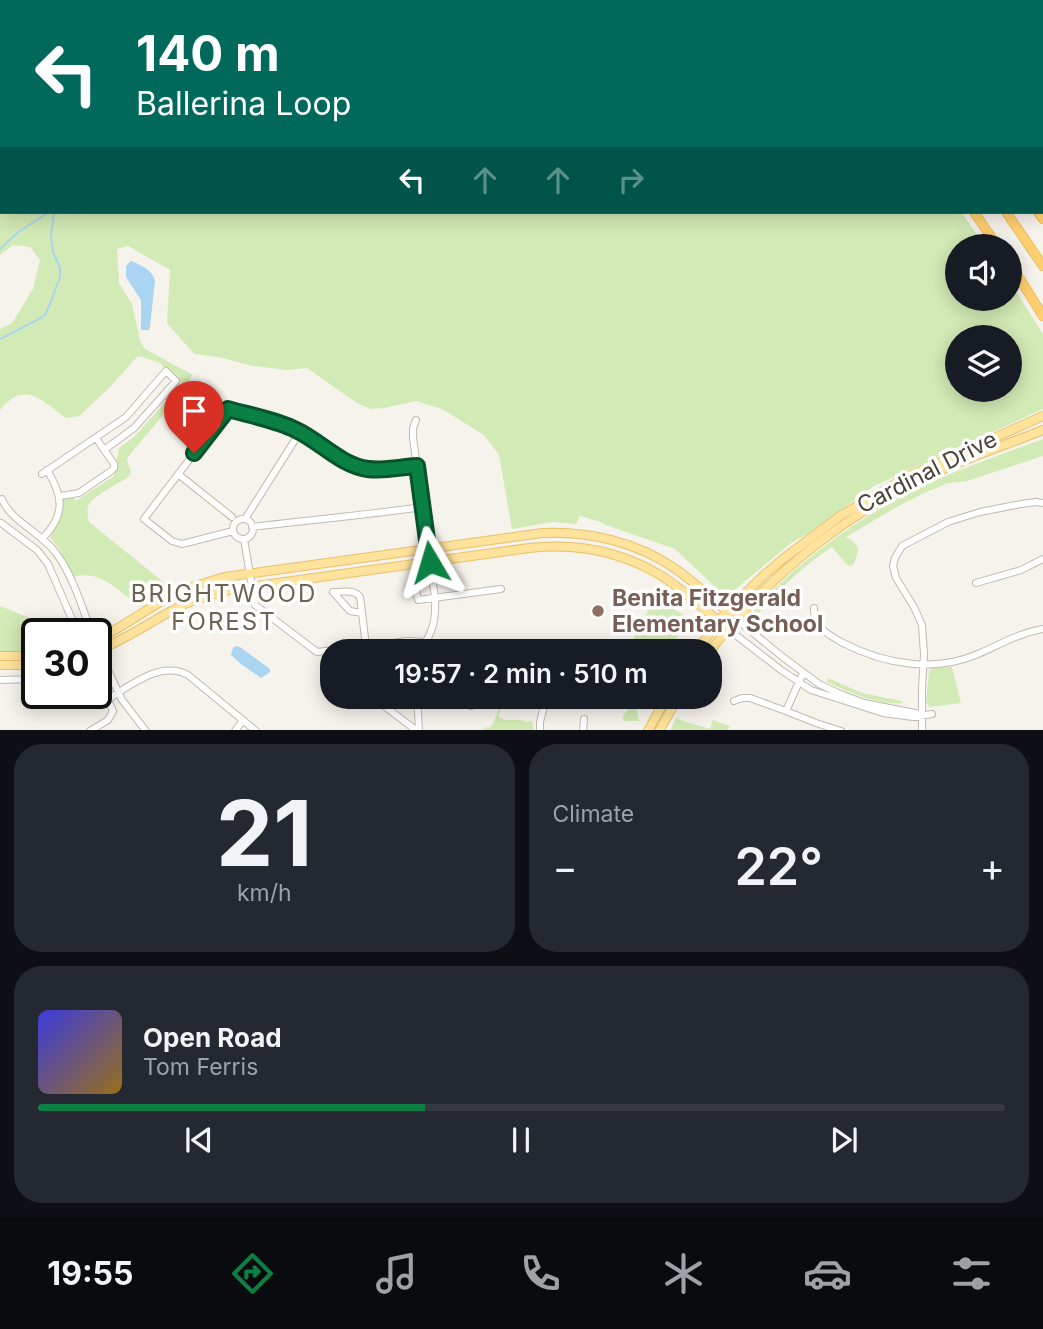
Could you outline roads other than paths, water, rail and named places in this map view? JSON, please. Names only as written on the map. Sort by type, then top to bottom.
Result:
[{"type":"highway","points":[[975,214],[990,234]]},
{"type":"highway","points":[[1007,214],[1043,266]]},
{"type":"highway","points":[[1022,282],[1043,316]]},
{"type":"main road","name":"Cardinal Drive","points":[[705,639],[727,611],[783,559],[855,506],[907,477],[1043,416]]},
{"type":"main road","name":"Cardinal Drive","points":[[720,639],[769,585],[836,530],[939,471],[1043,430]]},
{"type":"main road","points":[[112,636],[184,590],[225,576],[428,547],[568,532],[638,549],[667,564],[736,619]]},
{"type":"main road","points":[[112,641],[135,633],[184,604],[213,594],[252,586],[541,547],[570,546],[624,558],[661,576],[728,629]]},
{"type":"main road","points":[[0,656],[21,656]]},
{"type":"main road","points":[[0,666],[21,665]]},
{"type":"main road","points":[[648,730],[660,709]]},
{"type":"main road","points":[[659,730],[671,709]]},
{"type":"street","points":[[43,538],[60,508],[56,485],[44,472],[126,417],[166,371],[176,380],[134,428],[104,450]]},
{"type":"street","points":[[233,531],[182,544],[172,541],[144,519],[228,409],[291,428],[344,460],[362,467],[382,469],[417,466]]},
{"type":"street","points":[[416,420],[412,432],[435,597],[435,621],[428,639]]},
{"type":"street","points":[[245,519],[252,527],[250,535],[244,539],[237,537],[233,525],[245,519],[300,432]]},
{"type":"street","points":[[60,496],[79,493],[114,468],[96,438]]},
{"type":"street","points":[[178,474],[232,517]]},
{"type":"street","points":[[2,499],[11,513],[43,538],[62,561],[86,618]]},
{"type":"street","points":[[922,730],[924,636],[915,607],[894,572],[893,566],[898,552],[902,546],[960,517],[1021,504],[1043,503]]},
{"type":"street","points":[[252,527],[423,508]]},
{"type":"street","points":[[11,513],[1,523],[43,556],[52,570],[72,618]]},
{"type":"street","points":[[244,539],[255,605],[320,652]]},
{"type":"street","points":[[976,583],[1021,570],[1043,559]]},
{"type":"street","points":[[414,580],[418,600],[501,589]]},
{"type":"street","points":[[60,588],[72,583]]},
{"type":"street","points":[[362,613],[350,611],[333,592],[357,593],[360,597],[362,613],[365,639]]},
{"type":"street","points":[[814,608],[814,618],[822,629],[854,649],[893,661],[923,665],[955,662],[975,656],[1020,635],[1043,629]]},
{"type":"street","points":[[736,619],[819,684],[853,699],[922,715]]},
{"type":"street","points":[[728,629],[811,690],[870,710],[907,716],[932,714]]},
{"type":"street","points":[[112,697],[163,670],[177,670],[188,675],[256,730]]},
{"type":"street","points":[[786,711],[803,673]]},
{"type":"street","points":[[0,680],[21,679]]},
{"type":"street","points":[[112,680],[125,705],[146,730]]},
{"type":"street","points":[[734,701],[748,698],[841,730]]},
{"type":"street","points":[[90,730],[110,717],[112,709]]},
{"type":"street","points":[[389,709],[418,730]]},
{"type":"street","points":[[417,709],[418,730]]},
{"type":"street","points":[[540,730],[543,709]]},
{"type":"street","points":[[583,730],[584,719]]},
{"type":"street","points":[[235,730],[243,720]]},
{"type":"water","points":[[131,261],[142,266],[154,277],[149,330],[141,330],[141,300],[126,277],[126,266]]},
{"type":"water","points":[[236,646],[270,669],[270,672],[261,678],[241,664],[231,655]]},
{"type":"waterway","points":[[0,249],[17,233],[46,214]]},
{"type":"waterway","points":[[0,339],[45,315],[50,304],[60,277],[51,234],[54,214]]},
{"type":"place","name":"Benita Fitzgerald Elementary School","points":[[598,611]]},
{"type":"district","name":"BRIGHTWOOD FOREST","points":[[224,608]]}]
